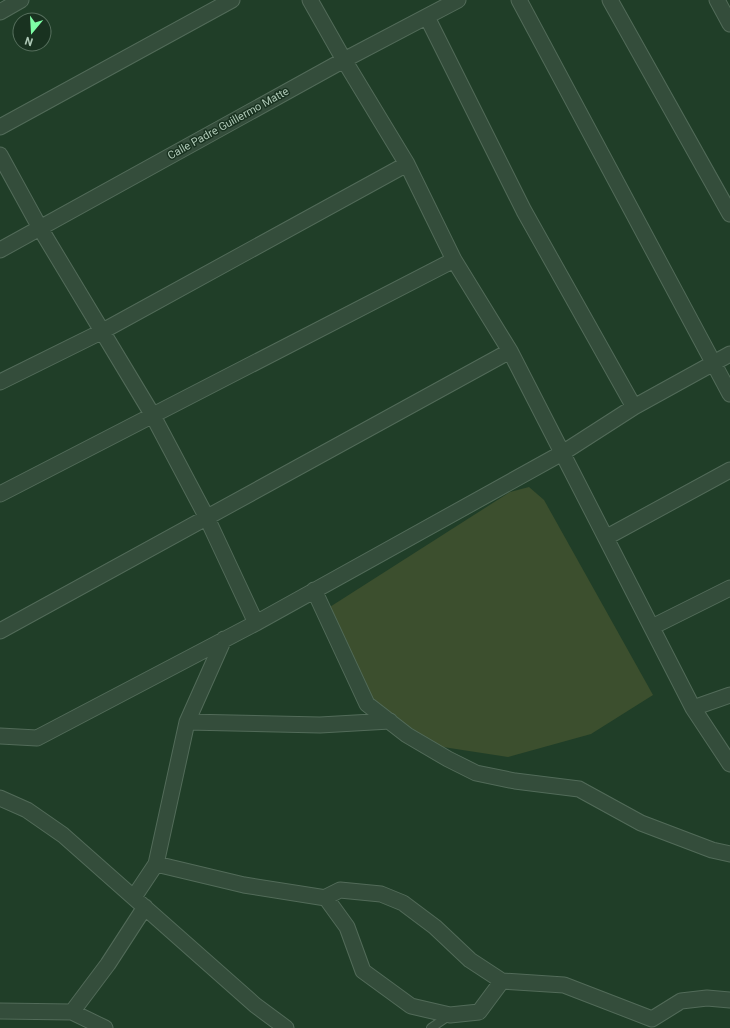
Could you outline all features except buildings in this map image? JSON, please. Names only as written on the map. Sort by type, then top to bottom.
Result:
[{"type":"street","points":[[0,12],[21,0]]},
{"type":"street","points":[[0,128],[232,0]]},
{"type":"street","points":[[310,0],[344,60],[407,164],[454,260],[510,351],[564,452],[692,708],[730,764]]},
{"type":"street","name":"Calle Padre Guillermo Matte","points":[[0,250],[344,60],[458,0]]},
{"type":"street","points":[[519,0],[730,394]]},
{"type":"street","points":[[610,0],[730,214]]},
{"type":"street","points":[[717,0],[730,24]]},
{"type":"street","points":[[427,17],[524,211],[634,407]]},
{"type":"street","points":[[0,155],[40,228],[101,332],[152,414],[206,516],[256,623]]},
{"type":"street","points":[[0,382],[101,332],[407,164]]},
{"type":"street","points":[[0,494],[152,414],[454,260]]},
{"type":"street","points":[[0,631],[206,516],[510,351]]},
{"type":"street","points":[[0,736],[37,738],[256,623],[564,452],[634,407],[730,354]]},
{"type":"street","points":[[607,537],[730,470]]},
{"type":"street","points":[[652,627],[730,588]]},
{"type":"street","points":[[314,590],[367,704],[414,739],[476,773],[515,781],[580,789],[641,824],[712,850],[730,854]]},
{"type":"street","points":[[134,897],[156,864],[187,722],[224,639]]},
{"type":"street","points":[[692,708],[730,694]]},
{"type":"street","points":[[187,722],[320,725],[390,721]]},
{"type":"street","points":[[0,798],[27,810],[63,836],[255,1005],[286,1028]]},
{"type":"street","points":[[156,864],[244,885],[326,898],[347,927],[363,971],[411,1006],[450,1015],[479,1012],[502,981]]},
{"type":"street","points":[[324,898],[340,890],[381,894],[403,903],[435,927],[470,960],[502,981],[564,985],[654,1023],[681,1001],[707,998],[730,1000]]},
{"type":"street","points":[[72,1012],[108,964],[145,907]]},
{"type":"street","points":[[0,1011],[72,1012],[105,1028]]},
{"type":"lane","points":[[431,1028],[450,1015]]},
{"type":"green space","points":[[529,487],[544,500],[653,695],[591,734],[508,757],[430,745],[363,695],[322,612],[510,492]]}]
